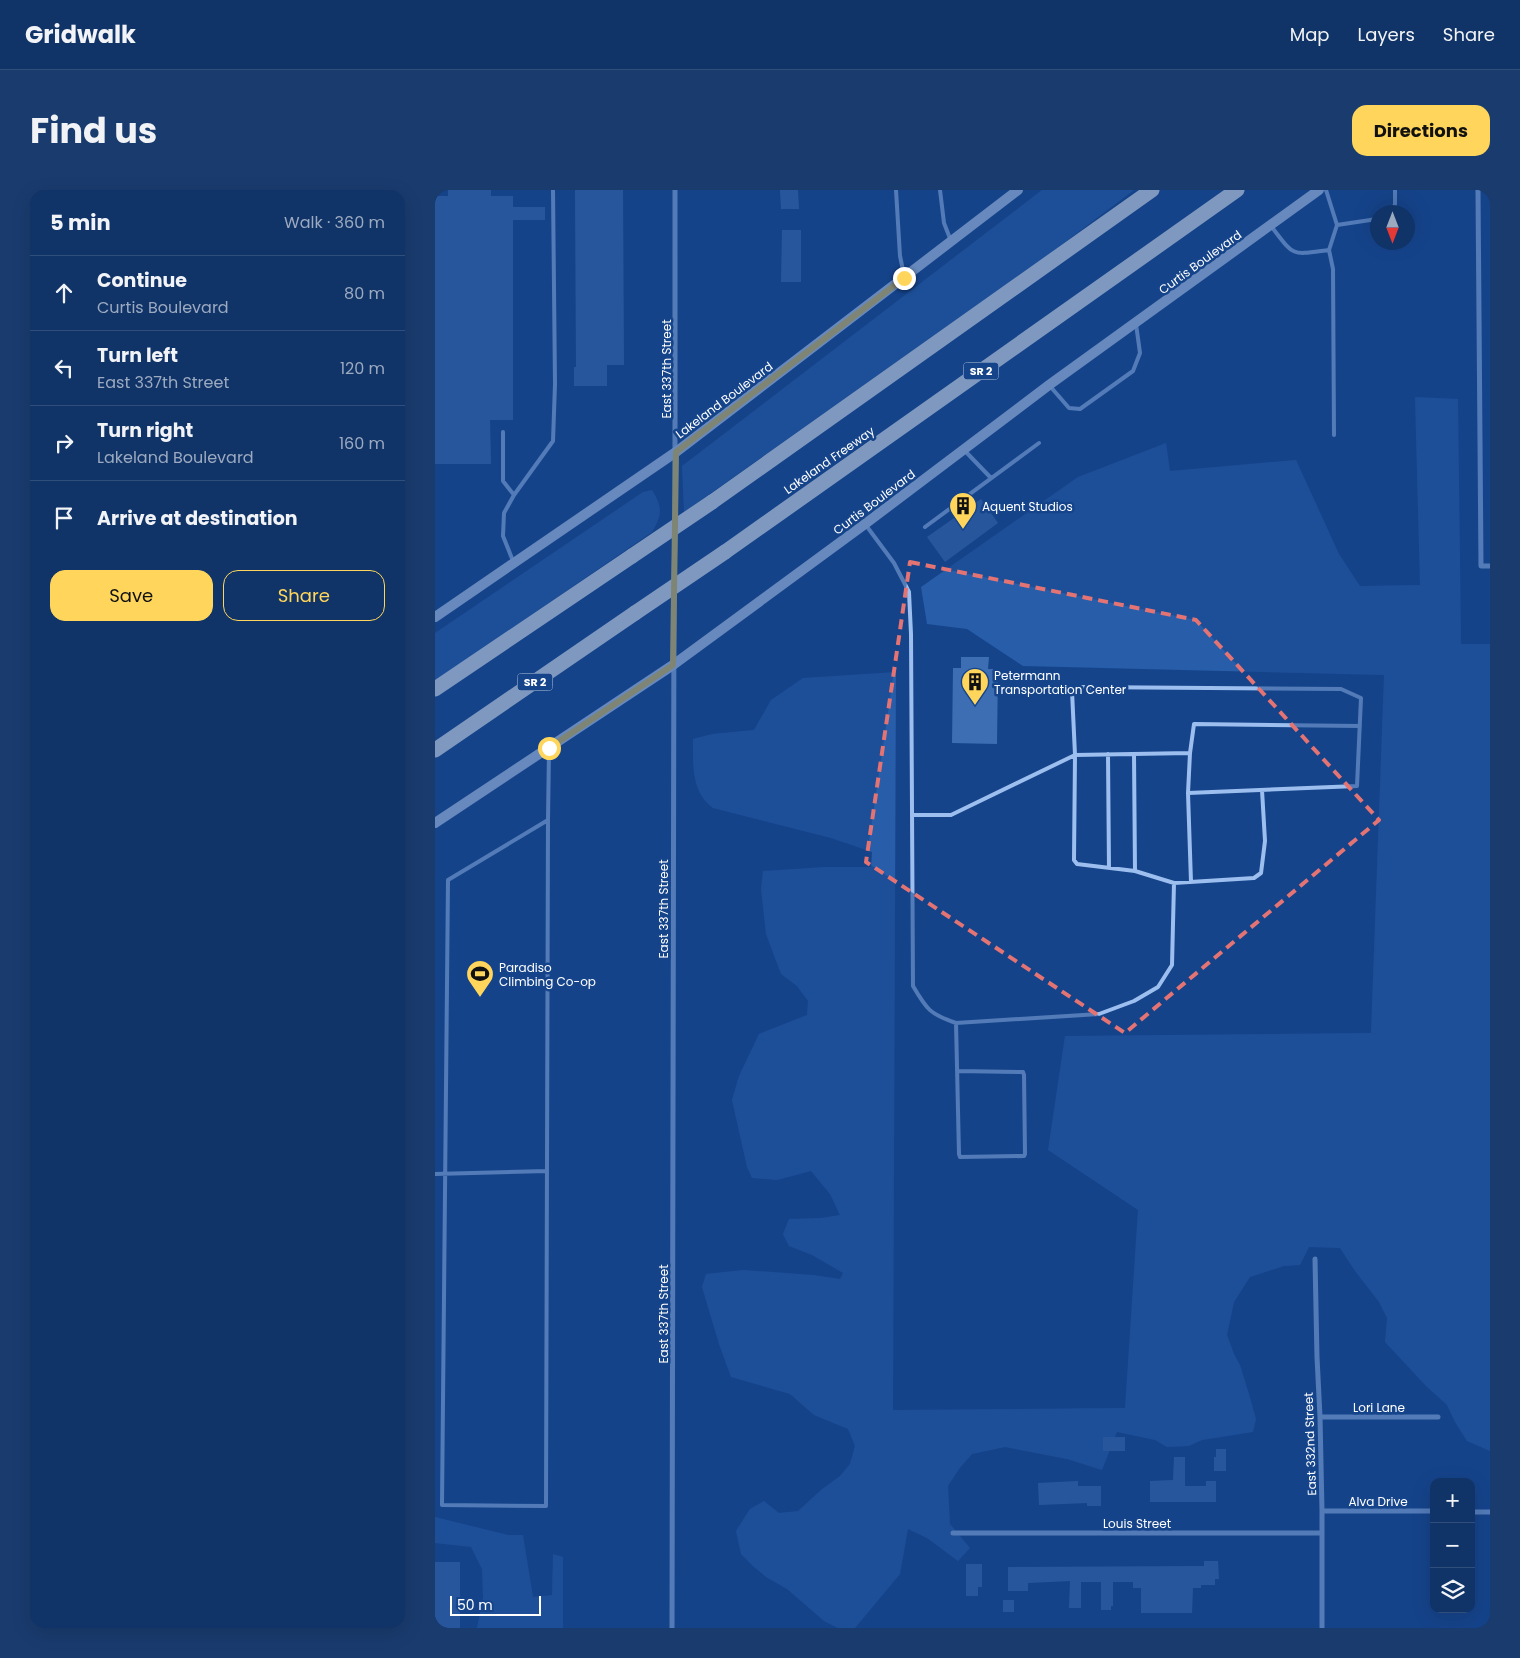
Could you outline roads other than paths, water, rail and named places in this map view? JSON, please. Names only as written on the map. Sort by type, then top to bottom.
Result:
[{"type":"highway","points":[[435,689],[712,502],[1152,190]]},
{"type":"highway","name":"Lakeland Freeway","points":[[435,750],[725,552],[1237,190]]},
{"type":"street","name":"East 337th Street","points":[[672,1628],[673,665],[676,452],[675,190]]},
{"type":"street","name":"Lakeland Boulevard","points":[[435,617],[676,452],[1018,190]]},
{"type":"street","name":"Curtis Boulevard","points":[[435,823],[673,665],[1049,386],[1319,190]]},
{"type":"street","points":[[1478,190],[1481,566],[1490,566]]},
{"type":"street","name":"East 332nd Street","points":[[1315,1259],[1322,1511],[1322,1628]]},
{"type":"street","name":"Lori Lane","points":[[1320,1417],[1438,1417]]},
{"type":"street","name":"Alva Drive","points":[[1322,1511],[1430,1512]]},
{"type":"street","points":[[1475,1512],[1490,1512]]},
{"type":"street","name":"Louis Street","points":[[953,1534],[1322,1533]]},
{"type":"lane","points":[[514,563],[503,536],[504,513],[514,495],[553,441],[555,384],[553,190]]},
{"type":"lane","points":[[896,190],[900,256],[904,278]]},
{"type":"lane","points":[[940,190],[944,223],[951,241]]},
{"type":"lane","points":[[1326,190],[1337,225],[1329,250],[1333,269],[1334,435]]},
{"type":"lane","points":[[1395,190],[1395,205]]},
{"type":"lane","points":[[1337,225],[1370,220]]},
{"type":"lane","points":[[1271,226],[1290,251],[1299,254],[1329,250]]},
{"type":"lane","points":[[1049,386],[1069,408],[1080,409],[1093,401],[1133,371],[1140,353],[1136,324]]},
{"type":"lane","points":[[503,432],[503,481],[514,495]]},
{"type":"lane","points":[[925,527],[1039,443]]},
{"type":"lane","points":[[964,450],[991,478]]},
{"type":"lane","points":[[865,524],[894,562],[909,592],[911,634],[913,986],[925,1005],[937,1016],[957,1023],[1099,1014],[1134,1001],[1158,987],[1172,965],[1174,882]]},
{"type":"lane","points":[[1188,793],[1357,786],[1361,698],[1341,689],[1081,687],[1072,691],[1075,755],[1074,860],[1077,864],[1135,871],[1174,882],[1254,878],[1261,873],[1265,841],[1262,790]]},
{"type":"lane","points":[[1191,882],[1188,793],[1194,724],[1360,726]]},
{"type":"lane","points":[[549,748],[549,820],[547,1171],[546,1506],[442,1505],[448,880],[549,820]]},
{"type":"lane","points":[[912,815],[951,815],[1075,755],[1190,753]]},
{"type":"lane","points":[[1108,754],[1109,868]]},
{"type":"lane","points":[[1134,754],[1135,871]]},
{"type":"lane","points":[[957,1023],[957,1071],[960,1157],[1024,1156],[1023,1072],[957,1071]]},
{"type":"lane","points":[[435,1174],[547,1171]]},
{"type":"place","name":"Aquent Studios","points":[[963,530]]},
{"type":"place","name":"Petermann Transportation Center","points":[[975,706]]},
{"type":"place","name":"Paradiso Climbing Co-op","points":[[480,998]]}]
